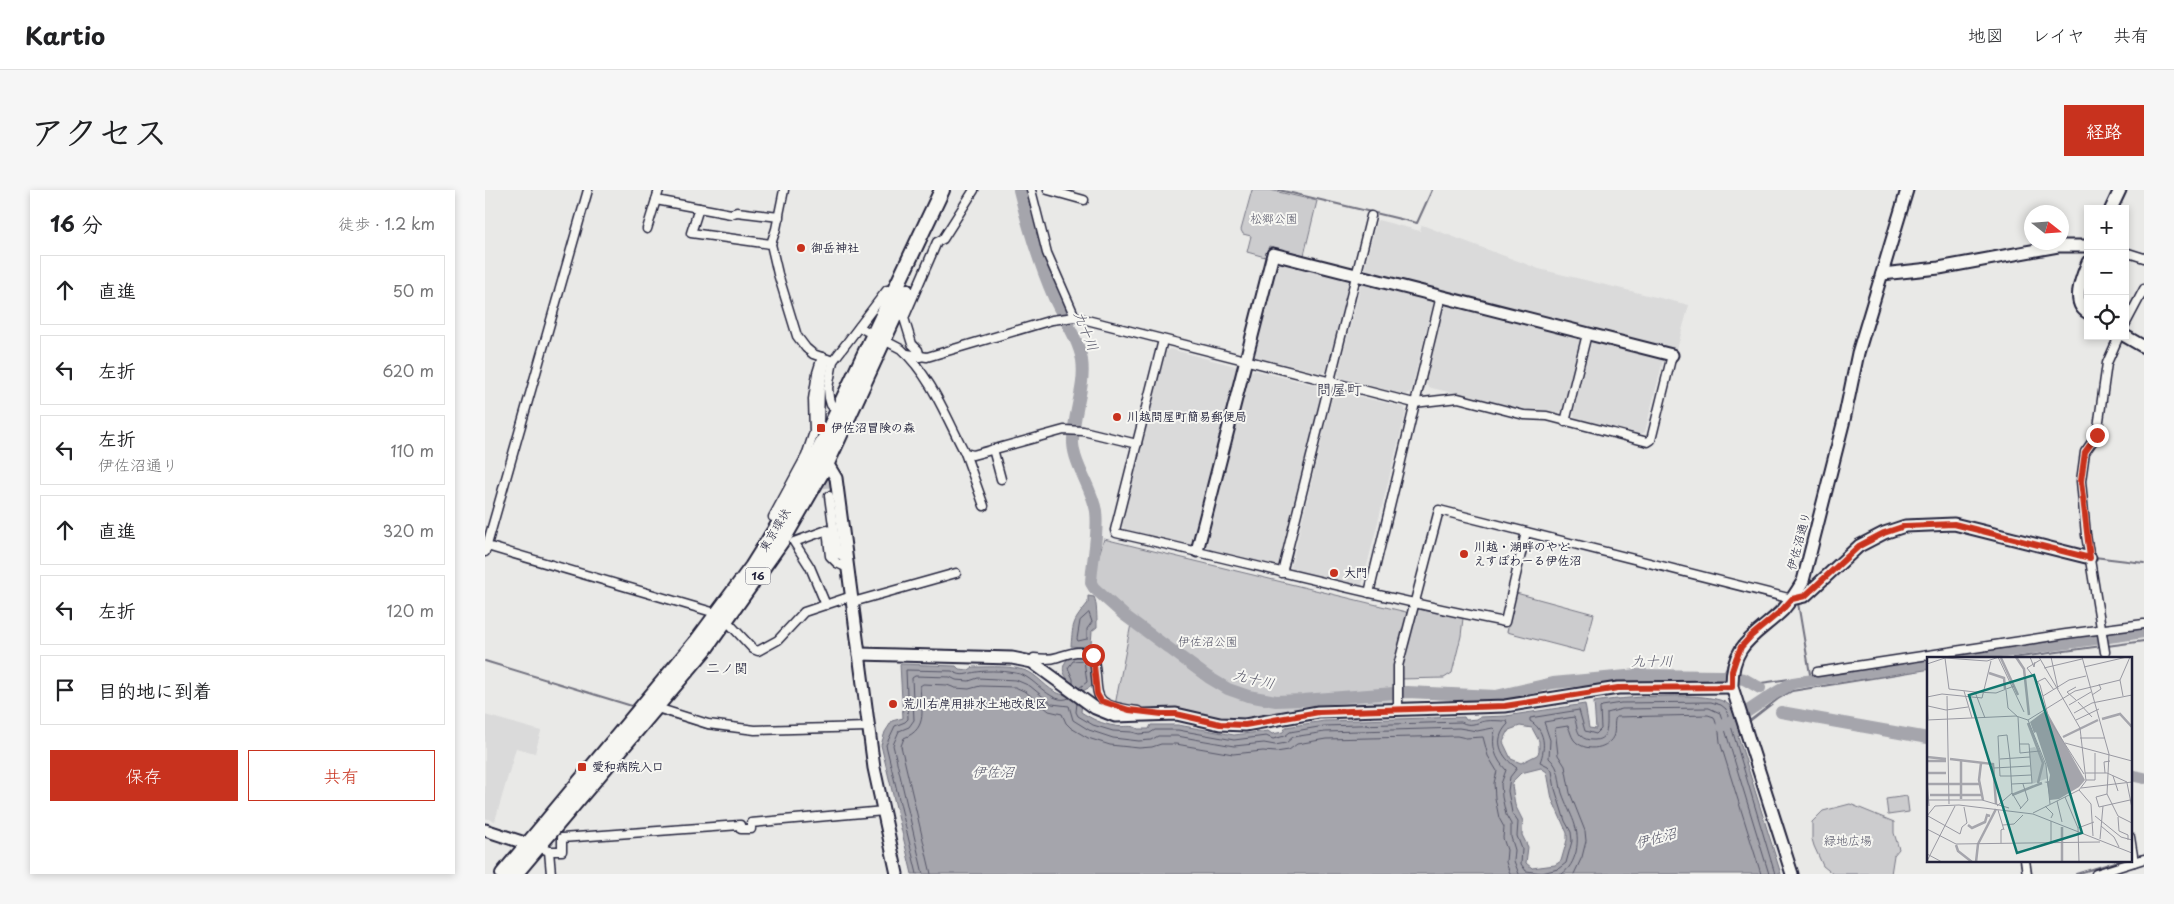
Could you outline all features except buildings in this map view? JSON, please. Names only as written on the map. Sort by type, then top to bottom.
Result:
[{"type":"highway","name":"東京環状","points":[[515,874],[654,708],[785,536],[879,338],[895,292],[942,190]]},
{"type":"highway","name":"東京環状","points":[[503,874],[539,847],[723,617],[782,519],[822,460],[839,411],[933,243],[953,190]]},
{"type":"street","points":[[588,190],[486,549],[723,617],[757,651],[779,640],[804,612],[826,605],[939,580],[956,573]]},
{"type":"street","points":[[647,229],[659,190]]},
{"type":"street","points":[[785,190],[771,244],[775,262],[797,336],[806,348],[827,359]]},
{"type":"street","points":[[920,357],[918,350],[912,344],[904,318],[933,243],[943,239],[974,190]]},
{"type":"street","points":[[1031,190],[1047,253],[1075,317]]},
{"type":"street","points":[[1048,190],[1084,200]]},
{"type":"street","name":"伊佐沼通り","points":[[1792,874],[1732,685],[1732,671],[1741,647],[1781,611],[1792,599],[1803,581],[1844,420],[1858,353],[1907,190]]},
{"type":"street","points":[[2113,205],[2120,190]]},
{"type":"street","points":[[656,200],[731,214],[737,212],[779,217]]},
{"type":"street","points":[[699,208],[691,233],[771,244]]},
{"type":"street","points":[[1282,573],[1371,216]]},
{"type":"street","points":[[1882,274],[1939,268],[2058,246],[2084,246]]},
{"type":"street","points":[[2129,253],[2144,258]]},
{"type":"street","points":[[907,354],[920,357],[941,353],[1054,320],[1075,317],[1245,361],[1414,403],[1458,398],[1524,415],[1547,416],[1648,442],[1651,440],[1672,355],[1271,255],[1245,361],[1197,551]]},
{"type":"street","points":[[2084,276],[2078,297],[2080,307],[2084,310]]},
{"type":"street","points":[[2129,317],[2144,289]]},
{"type":"street","points":[[782,519],[773,517],[806,456],[814,432],[813,399],[817,373],[827,359],[859,328],[887,290],[895,292]]},
{"type":"street","points":[[1369,593],[1441,296]]},
{"type":"street","points":[[859,328],[901,349],[927,379],[965,453],[984,506]]},
{"type":"street","points":[[1565,422],[1587,334]]},
{"type":"street","points":[[2129,338],[2144,347]]},
{"type":"street","points":[[1163,340],[1115,530],[1116,533],[1415,605],[1505,622],[1527,532]]},
{"type":"street","points":[[2105,652],[2090,558],[2081,481],[2085,452],[2097,435],[2104,376],[2117,340]]},
{"type":"street","points":[[827,359],[829,398],[831,405],[839,411]]},
{"type":"street","points":[[819,424],[820,387],[827,359]]},
{"type":"street","points":[[965,453],[973,455],[1064,430],[1083,431],[1137,444]]},
{"type":"street","points":[[993,449],[1001,479]]},
{"type":"street","points":[[822,460],[836,478],[868,727],[897,874]]},
{"type":"street","points":[[829,496],[837,554],[847,562]]},
{"type":"street","points":[[1398,704],[1398,666],[1439,510],[1792,599],[1805,596],[1859,546],[1884,533],[1905,526],[1954,524],[2090,558]]},
{"type":"street","points":[[826,605],[810,567],[794,542],[827,530],[830,556],[837,563],[847,562]]},
{"type":"street","points":[[1817,672],[2144,624]]},
{"type":"street","points":[[1032,662],[1034,658],[1058,658],[1072,652],[1087,652],[1093,655],[1097,694],[1101,701],[1129,710],[1162,714]]},
{"type":"street","points":[[859,654],[1012,658],[1032,662],[1084,701],[1095,708],[1115,716],[1176,714],[1220,724],[1245,725],[1319,712],[1398,704],[1505,706],[1618,688],[1732,685]]},
{"type":"street","points":[[654,708],[708,724],[755,730],[868,727]]},
{"type":"street","points":[[485,830],[539,847],[562,851],[561,838],[731,825],[740,825],[741,829],[751,829],[751,823],[884,811]]},
{"type":"street","points":[[2131,843],[2134,862]]},
{"type":"street","points":[[539,847],[551,874]]},
{"type":"street","points":[[2096,874],[2144,859]]},
{"type":"shaded area","points":[[1378,220],[1420,231],[1422,225],[1539,269],[1689,305],[1677,349],[1367,271],[1365,267]]},
{"type":"shaded area","points":[[1281,262],[1346,278],[1349,283],[1326,371],[1322,373],[1256,357],[1254,353],[1276,264]]},
{"type":"shaded area","points":[[1365,282],[1430,299],[1433,304],[1411,392],[1406,395],[1340,378],[1338,374],[1361,284]]},
{"type":"shaded area","points":[[1449,303],[1578,336],[1581,340],[1562,411],[1558,413],[1547,410],[1526,411],[1428,387],[1425,382],[1444,306]]},
{"type":"shaded area","points":[[1595,340],[1660,356],[1663,361],[1645,432],[1641,434],[1576,418],[1573,413],[1591,343]]},
{"type":"shaded area","points":[[1170,349],[1235,366],[1238,369],[1195,543],[1190,546],[1125,530],[1122,525],[1165,352]]},
{"type":"shaded area","points":[[1254,370],[1319,386],[1322,391],[1279,564],[1275,566],[1209,550],[1206,546],[1250,372]]},
{"type":"shaded area","points":[[1336,391],[1404,407],[1406,412],[1362,585],[1358,587],[1293,571],[1291,566],[1333,393]]},
{"type":"shaded area","points":[[485,715],[541,731],[535,753],[516,748],[495,821],[485,818]]},
{"type":"green space","name":"松郷公園","points":[[1252,190],[1270,190],[1317,201],[1304,255],[1269,246],[1265,257],[1247,252],[1251,236],[1243,234],[1241,230]]},
{"type":"green space","name":"伊佐沼公園","points":[[1104,539],[1406,612],[1408,615],[1394,676],[1394,706],[1248,722],[1115,705],[1132,619],[1103,594],[1095,581],[1093,574]]},
{"type":"green space","points":[[1516,593],[1594,614],[1584,652],[1507,632]]},
{"type":"green space","points":[[1420,607],[1463,618],[1461,636],[1452,673],[1444,678],[1399,679],[1415,611]]},
{"type":"green space","points":[[1907,796],[1909,812],[1888,815],[1886,799]]},
{"type":"green space","name":"緑地広場","points":[[1850,804],[1894,822],[1894,833],[1899,849],[1894,855],[1891,874],[1833,874],[1823,866],[1812,839],[1812,822],[1823,811]]},
{"type":"water","points":[[1088,596],[1095,599],[1097,627],[1092,631],[1091,644],[1081,647],[1071,646],[1075,622],[1088,603]]},
{"type":"water","name":"伊佐沼","points":[[1086,655],[1090,659],[1092,686],[1083,691],[1081,712],[1106,724],[1138,729],[1149,729],[1151,725],[1178,725],[1234,735],[1268,731],[1272,734],[1283,732],[1286,727],[1324,721],[1464,717],[1466,720],[1585,704],[1589,728],[1596,729],[1594,702],[1665,696],[1705,697],[1720,700],[1729,705],[1734,714],[1740,734],[1738,736],[1781,874],[912,874],[881,745],[885,732],[892,721],[903,718],[900,664],[956,666],[959,669],[969,670],[973,667],[1016,668],[1029,672],[1055,692],[1066,695],[1069,681],[1063,669],[1069,656]],"holes":[[[1520,726],[1532,728],[1539,741],[1539,752],[1537,755],[1521,763],[1511,759],[1503,742],[1509,730]],[[1541,768],[1547,772],[1552,799],[1567,833],[1567,840],[1561,861],[1555,865],[1532,868],[1526,863],[1528,847],[1522,835],[1523,821],[1515,805],[1512,785],[1521,773]]]},
{"type":"waterway","name":"九十川","points":[[1019,190],[1043,272],[1070,328],[1082,360],[1081,391],[1073,433],[1073,443],[1076,460],[1091,494],[1096,511],[1097,529],[1091,583],[1094,588],[1124,615],[1208,677],[1228,689],[1248,696],[1276,701],[1407,692],[1496,696],[1553,683],[1637,675],[1723,676],[1744,679],[1760,688]]},
{"type":"waterway","points":[[1279,190],[1417,223],[1432,190]]},
{"type":"waterway","points":[[1827,568],[1866,536],[1895,524]]},
{"type":"waterway","points":[[2094,557],[2144,563]]},
{"type":"waterway","points":[[1806,585],[1814,580]]},
{"type":"waterway","points":[[1756,626],[1781,602]]},
{"type":"waterway","points":[[1798,603],[1811,680]]},
{"type":"waterway","points":[[2104,634],[2144,628]]},
{"type":"waterway","points":[[1970,657],[2144,632]]},
{"type":"waterway","points":[[1737,646],[1740,640],[1748,633]]},
{"type":"waterway","points":[[1942,657],[2100,634]]},
{"type":"waterway","points":[[2107,646],[2144,641]]},
{"type":"waterway","points":[[2020,657],[2102,646]]},
{"type":"waterway","points":[[1723,676],[1730,659]]},
{"type":"waterway","points":[[485,661],[632,706]]},
{"type":"waterway","points":[[1722,726],[1793,683],[1927,663]]},
{"type":"waterway","points":[[1747,723],[1778,699],[1792,691],[1927,669]]},
{"type":"waterway","points":[[1744,679],[1761,683],[1817,675]]},
{"type":"waterway","name":"九十川","points":[[1781,712],[1927,738]]},
{"type":"waterway","points":[[660,714],[709,729],[743,732]]},
{"type":"waterway","points":[[757,734],[860,731]]},
{"type":"waterway","name":"九十川","points":[[2131,775],[2144,778]]},
{"type":"waterway","points":[[831,820],[848,818]]},
{"type":"waterway","points":[[485,824],[512,832]]},
{"type":"waterway","points":[[2137,856],[2144,855]]},
{"type":"waterway","points":[[2076,874],[2115,862]]},
{"type":"tunnel","points":[[825,468],[829,496]]},
{"type":"place","name":"御岳神社","points":[[801,248]]},
{"type":"place","name":"川越問屋町簡易郵便局","points":[[1117,417]]},
{"type":"place","name":"伊佐沼冒険の森","points":[[821,428]]},
{"type":"place","name":"川越・湖畔のやど えすぽわーる伊佐沼","points":[[1464,554]]},
{"type":"place","name":"大門","points":[[1334,573]]},
{"type":"place","name":"荒川右岸用排水土地改良区","points":[[893,704]]},
{"type":"place","name":"愛和病院入口","points":[[582,767]]},
{"type":"district","name":"問屋町","points":[[1339,390]]},
{"type":"district","name":"二ノ関","points":[[727,668]]},
{"type":"route","points":[[1093,655],[1097,694],[1101,701],[1129,710],[1176,714],[1220,724],[1245,725],[1319,712],[1345,710],[1505,706],[1618,688],[1732,687],[1732,671],[1736,659],[1741,647],[1751,636],[1781,611],[1792,599],[1805,596],[1859,546],[1884,533],[1905,526],[1954,524],[2090,558],[2081,481],[2085,452],[2097,435]]}]
